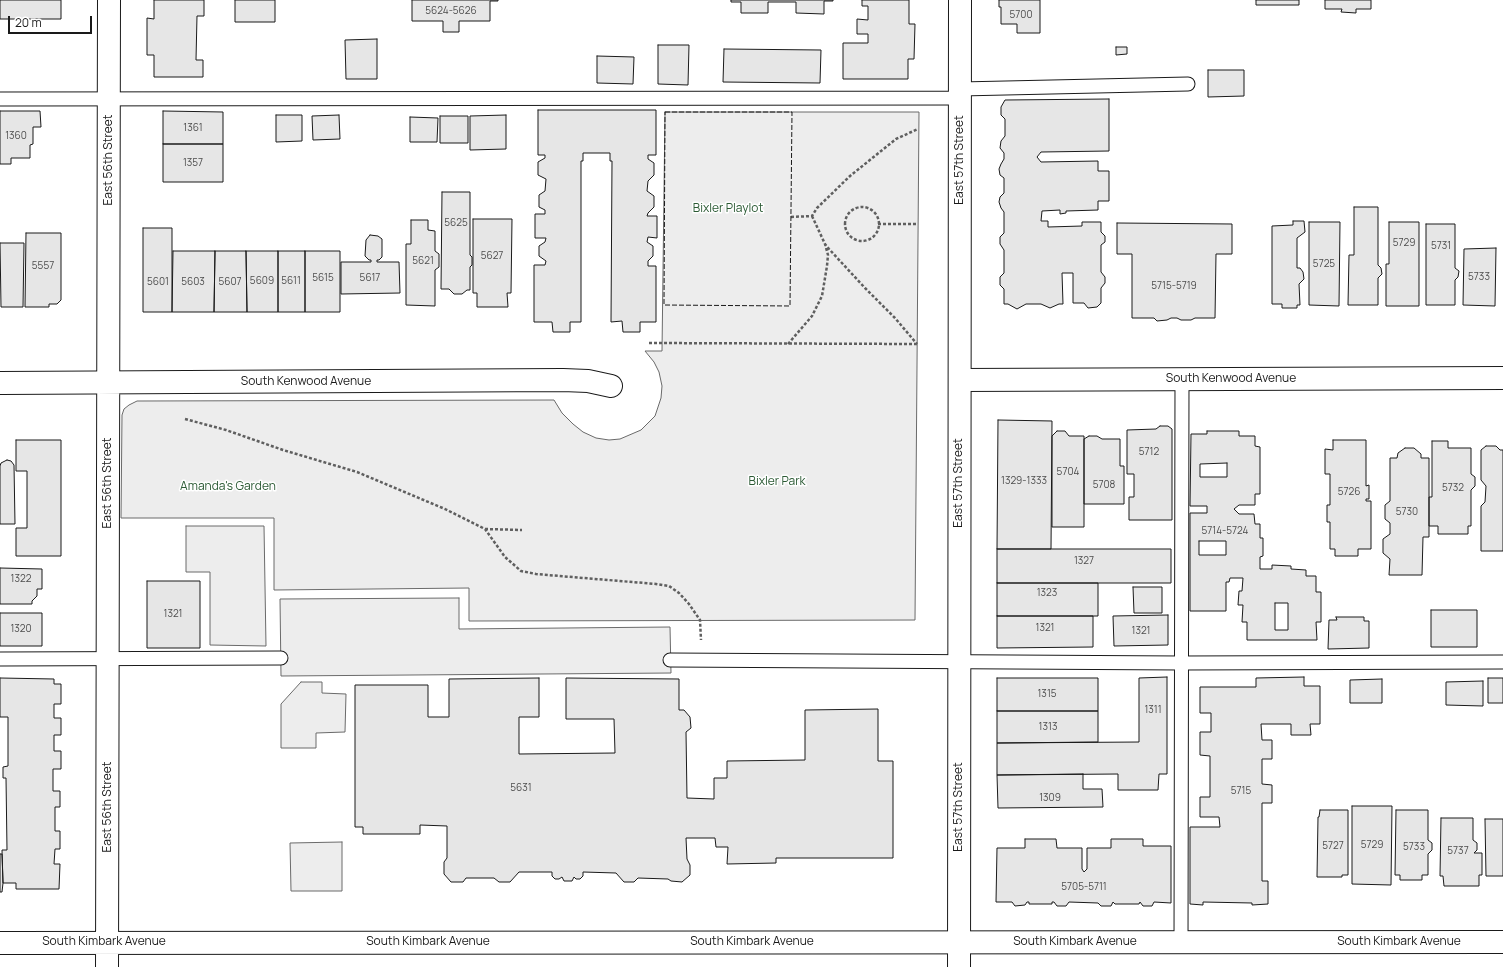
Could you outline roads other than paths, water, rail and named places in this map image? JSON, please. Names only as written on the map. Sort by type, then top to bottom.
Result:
[{"type":"street","name":"East 56th Street","points":[[107,967],[109,0]]},
{"type":"street","name":"East 57th Street","points":[[959,967],[960,0]]},
{"type":"street","name":"South Kenwood Avenue","points":[[960,380],[1503,378]]},
{"type":"street","name":"South Kenwood Avenue","points":[[0,383],[563,380],[588,381],[611,386]]},
{"type":"street","name":"South Kimbark Avenue","points":[[0,942],[1503,942]]},
{"type":"lane","points":[[0,99],[109,100],[960,93],[1188,84]]},
{"type":"lane","points":[[1181,942],[1182,379]]},
{"type":"lane","points":[[0,659],[281,658]]},
{"type":"lane","points":[[670,660],[1182,663],[1503,662]]},
{"type":"park label","name":"Bixler Playlot","points":[[728,209]]},
{"type":"park label","name":"Bixler Park","points":[[777,482]]},
{"type":"park label","name":"Amanda's Garden","points":[[228,487]]}]
